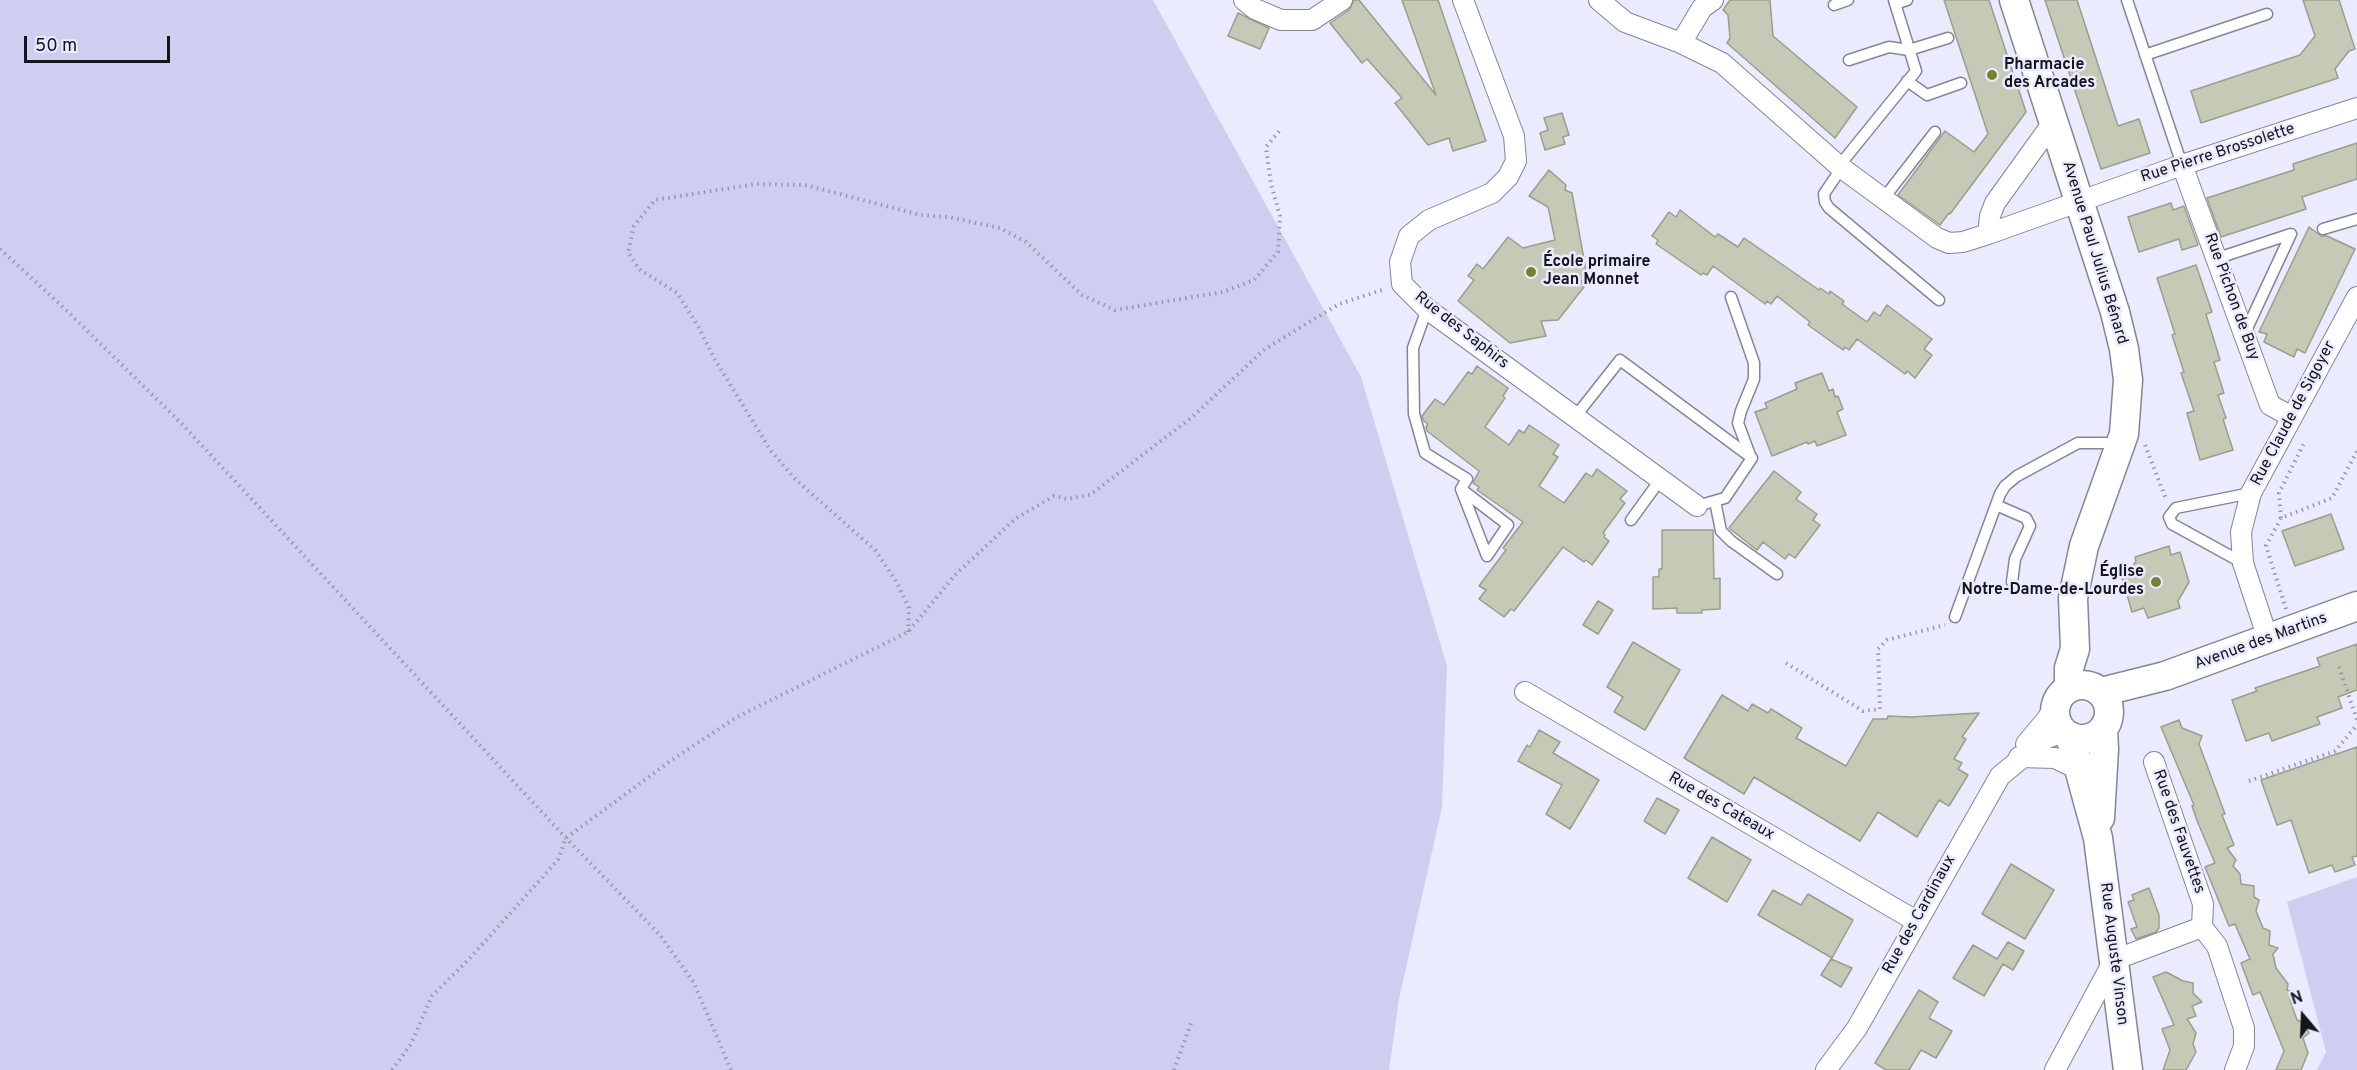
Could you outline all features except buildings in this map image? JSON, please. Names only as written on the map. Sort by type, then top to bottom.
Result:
[{"type":"main road","name":"Avenue Paul Julius Bénard","points":[[2014,0],[2115,312],[2124,349],[2128,380],[2123,439],[2084,546],[2073,598],[2075,649],[2083,710],[2080,770],[2098,838]]},
{"type":"main road","name":"Avenue des Martins","points":[[2083,710],[2165,676],[2357,606]]},
{"type":"main road","points":[[2083,710],[2104,749],[2098,838]]},
{"type":"main road","name":"Rue Auguste Vinson","points":[[2098,838],[2128,1070]]},
{"type":"street","points":[[1244,0],[1255,9],[1281,20],[1312,20],[1342,0]]},
{"type":"street","name":"Rue des Saphirs","points":[[1463,0],[1514,136],[1516,161],[1508,177],[1492,193],[1428,220],[1409,236],[1400,262],[1402,284],[1427,309],[1660,480],[1706,503]]},
{"type":"street","name":"Rue Pierre Brossolette","points":[[1599,0],[1625,22],[1681,43],[1722,63],[1841,166],[1937,238],[1949,243],[1963,242],[1988,234],[2182,165],[2357,108]]},
{"type":"street","points":[[1681,43],[1706,3]]},
{"type":"street","points":[[1988,234],[1990,216],[1995,203],[2054,121]]},
{"type":"street","name":"Rue Pichon de Buy","points":[[2182,165],[2270,405],[2292,417]]},
{"type":"street","name":"Rue Claude de Sigoyer","points":[[2281,634],[2243,563],[2241,532],[2251,493],[2357,297]]},
{"type":"street","name":"Rue des Cateaux","points":[[1525,692],[1916,921]]},
{"type":"street","name":"Rue des Cardinaux","points":[[2017,760],[2083,710]]},
{"type":"street","name":"Rue des Cardinaux","points":[[1826,1070],[1857,1028],[2000,776],[2017,760],[2083,710]]},
{"type":"street","points":[[2017,760],[2055,758],[2080,770]]},
{"type":"street","name":"Rue des Fauvettes","points":[[2154,762],[2204,904],[2202,927]]},
{"type":"street","points":[[2055,1070],[2114,960],[2202,927],[2217,946],[2244,1028],[2244,1046],[2235,1070]]},
{"type":"lane","points":[[1834,4],[1848,0]]},
{"type":"lane","points":[[1907,0],[1895,2],[1916,71],[1841,166],[1824,194],[1824,202],[1939,300]]},
{"type":"lane","points":[[2127,0],[2182,165]]},
{"type":"lane","points":[[2145,55],[2267,14]]},
{"type":"lane","points":[[1849,60],[1889,47],[1909,50],[1948,38]]},
{"type":"lane","points":[[1908,81],[1927,95],[1961,83]]},
{"type":"lane","points":[[1884,198],[1935,132]]},
{"type":"lane","points":[[2323,229],[2357,219]]},
{"type":"lane","points":[[2218,258],[2291,234],[2244,335]]},
{"type":"lane","points":[[1731,297],[1754,363],[1754,379],[1738,423],[1752,458]]},
{"type":"lane","points":[[1427,309],[1413,348],[1414,414],[1425,453],[1467,479],[1461,489]]},
{"type":"lane","points":[[1575,417],[1620,360],[1752,458]]},
{"type":"lane","points":[[1955,617],[2005,486],[2017,476],[2078,442],[2123,439]]},
{"type":"lane","points":[[1752,458],[1725,498],[1706,503],[1721,531],[1777,574]]},
{"type":"lane","points":[[1631,520],[1660,480]]},
{"type":"lane","points":[[1461,489],[1508,525],[1487,556],[1465,500],[1461,489]]},
{"type":"lane","points":[[2243,563],[2172,524],[2169,517],[2173,510],[2251,493]]},
{"type":"lane","points":[[1996,505],[2026,518],[2030,526],[2015,560],[2012,582]]},
{"type":"path","points":[[908,632],[909,608],[896,581],[875,550],[796,480],[771,451],[677,293],[639,269],[628,252],[634,226],[655,200],[756,184],[805,185],[921,215],[948,217],[1000,228],[1026,242],[1082,295],[1115,310],[1223,292],[1254,280],[1278,252],[1280,216],[1271,184],[1266,147],[1281,129]]},
{"type":"path","points":[[0,249],[181,423],[566,838],[660,935],[694,983],[731,1070]]},
{"type":"path","points":[[392,1070],[411,1044],[432,996],[477,951],[558,860],[566,838],[669,762],[737,717],[908,632],[955,575],[1015,519],[1054,496],[1067,499],[1090,495],[1191,418],[1265,349],[1339,304],[1402,284]]},
{"type":"path","points":[[2123,439],[2141,434],[2162,493],[2173,510]]},
{"type":"path","points":[[2281,634],[2266,546],[2281,518],[2279,493],[2304,443]]},
{"type":"path","points":[[2281,518],[2332,498],[2357,451]]},
{"type":"path","points":[[1786,663],[1863,711],[1880,709],[1878,649],[1887,640],[1944,626],[1955,617]]},
{"type":"path","points":[[2339,667],[2357,720]]},
{"type":"path","points":[[2249,781],[2335,751],[2357,725]]},
{"type":"path","points":[[1174,1070],[1191,1023]]},
{"type":"shaded area","points":[[0,0],[1153,0],[1361,377],[1447,666],[1442,807],[1399,999],[1389,1070],[0,1070]]},
{"type":"shaded area","points":[[2357,877],[2357,1070],[2317,1070],[2326,1052],[2287,902]]},
{"type":"place","name":"Pharmacie des Arcades","points":[[1992,75]]},
{"type":"place","name":"École primaire Jean Monnet","points":[[1531,272]]},
{"type":"place","name":"Église Notre-Dame-de-Lourdes","points":[[2156,582]]}]
